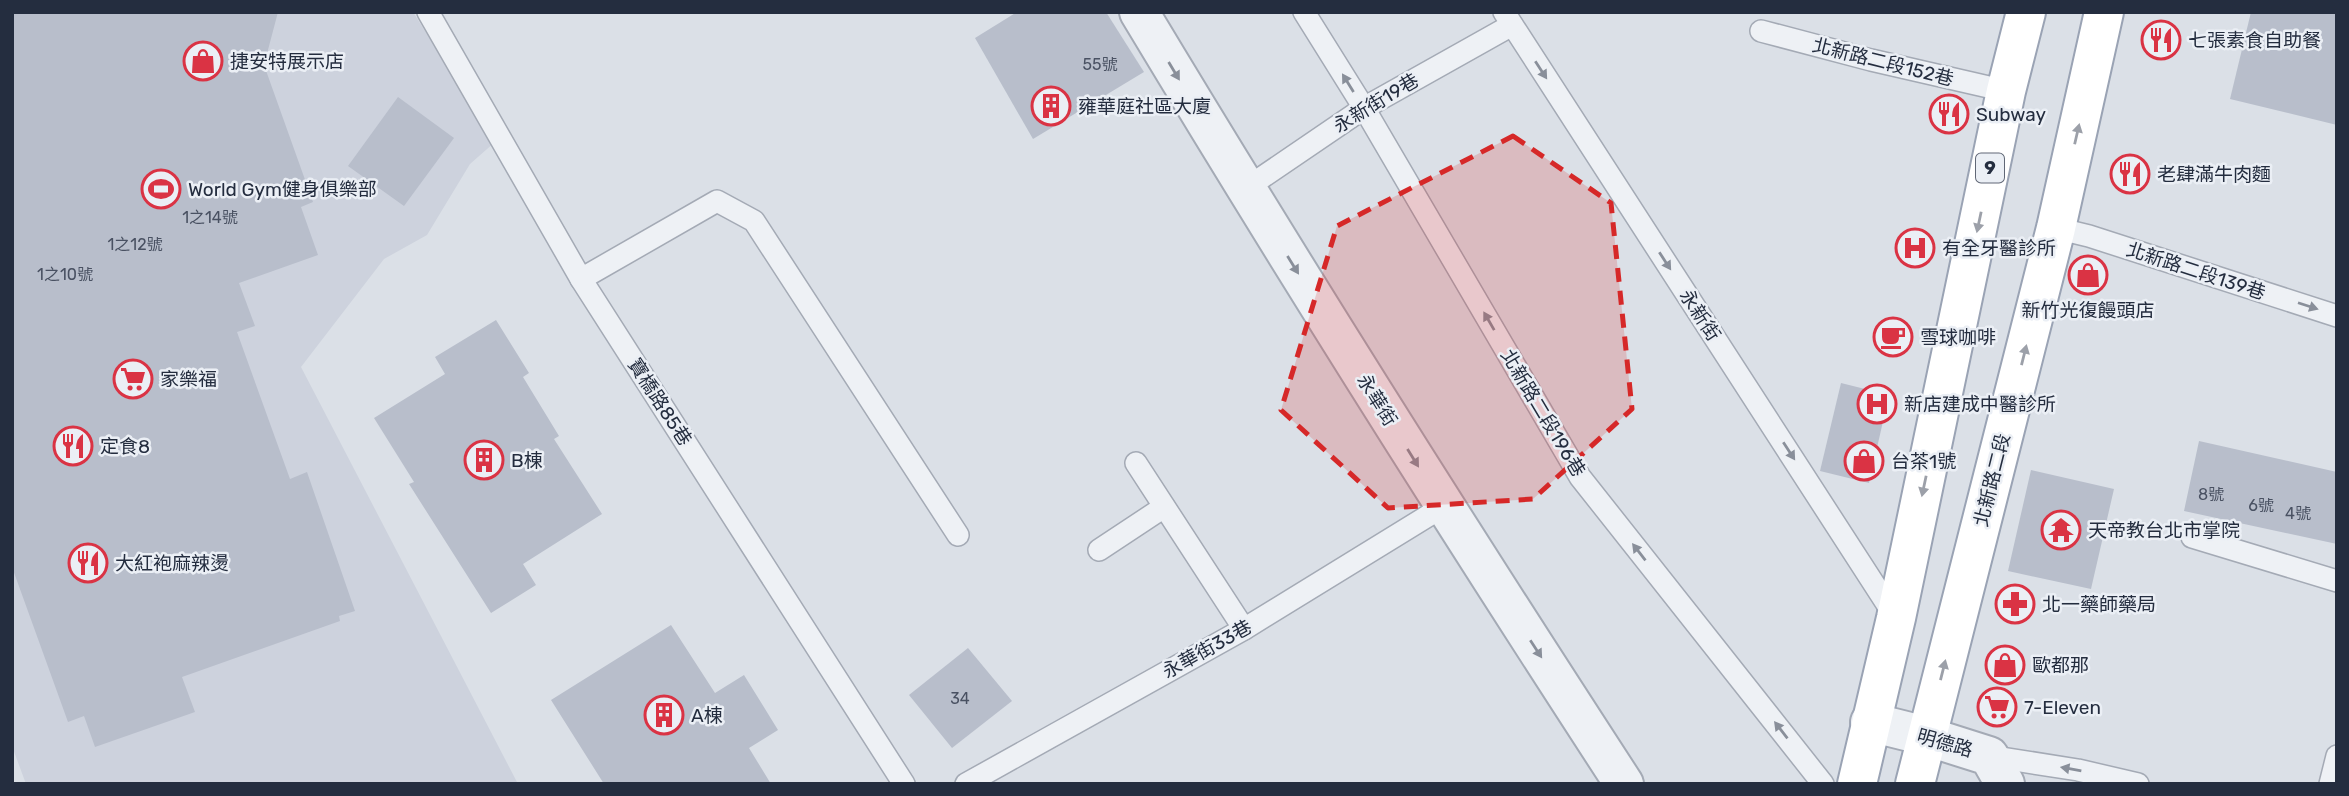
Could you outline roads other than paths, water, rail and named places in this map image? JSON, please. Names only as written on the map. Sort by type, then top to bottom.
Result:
[{"type":"main road","name":"9","points":[[1857,784],[1896,618],[2006,91],[2026,12]]},
{"type":"main road","name":"北新路二段","points":[[1915,784],[2056,228],[2104,12]]},
{"type":"street","name":"永華街","points":[[1139,12],[1245,189],[1444,506],[1624,784]]},
{"type":"street","name":"明德路","points":[[1870,722],[1926,736],[1997,770]]},
{"type":"lane","name":"寶橋路85巷","points":[[428,12],[581,279],[904,784]]},
{"type":"lane","name":"北新路二段196巷","points":[[1304,12],[1364,108],[1580,477],[1823,784]]},
{"type":"lane","name":"永新街19巷","points":[[1245,189],[1364,108],[1508,19]]},
{"type":"lane","name":"永新街","points":[[1508,19],[1896,618]]},
{"type":"lane","name":"北新路二段152巷","points":[[1761,31],[2006,91]]},
{"type":"lane","points":[[581,279],[717,201],[754,221],[958,534]]},
{"type":"lane","name":"北新路二段139巷","points":[[2056,228],[2090,236],[2337,316]]},
{"type":"lane","points":[[1136,463],[1244,629]]},
{"type":"lane","name":"永華街33巷","points":[[966,784],[1244,629],[1444,506]]},
{"type":"lane","points":[[1099,550],[1164,507]]},
{"type":"lane","points":[[2192,537],[2337,581]]},
{"type":"lane","points":[[2330,784],[2337,755]]},
{"type":"lane","points":[[1997,770],[2078,770],[2137,784]]},
{"type":"place","name":"七張素食自助餐","points":[[2161,40]]},
{"type":"place","name":"捷安特展示店","points":[[203,61]]},
{"type":"place","name":"雍華庭社區大廈","points":[[1051,106]]},
{"type":"place","name":"Subway","points":[[1949,114]]},
{"type":"place","name":"老肆滿牛肉麵","points":[[2130,174]]},
{"type":"place","name":"World Gym健身俱樂部","points":[[161,189]]},
{"type":"place","name":"有全牙醫診所","points":[[1915,248]]},
{"type":"place","name":"新竹光復饅頭店","points":[[2088,275]]},
{"type":"place","name":"雪球咖啡","points":[[1893,337]]},
{"type":"place","name":"家樂福","points":[[133,379]]},
{"type":"place","name":"新店建成中醫診所","points":[[1877,404]]},
{"type":"place","name":"定食8","points":[[73,446]]},
{"type":"place","name":"B棟","points":[[484,460]]},
{"type":"place","name":"台茶1號","points":[[1864,461]]},
{"type":"place","name":"天帝教台北市掌院","points":[[2061,530]]},
{"type":"place","name":"大紅袍麻辣燙","points":[[88,563]]},
{"type":"place","name":"北一藥師藥局","points":[[2015,604]]},
{"type":"place","name":"歐都那","points":[[2005,665]]},
{"type":"place","name":"7-Eleven","points":[[1997,707]]},
{"type":"place","name":"A棟","points":[[664,715]]}]
